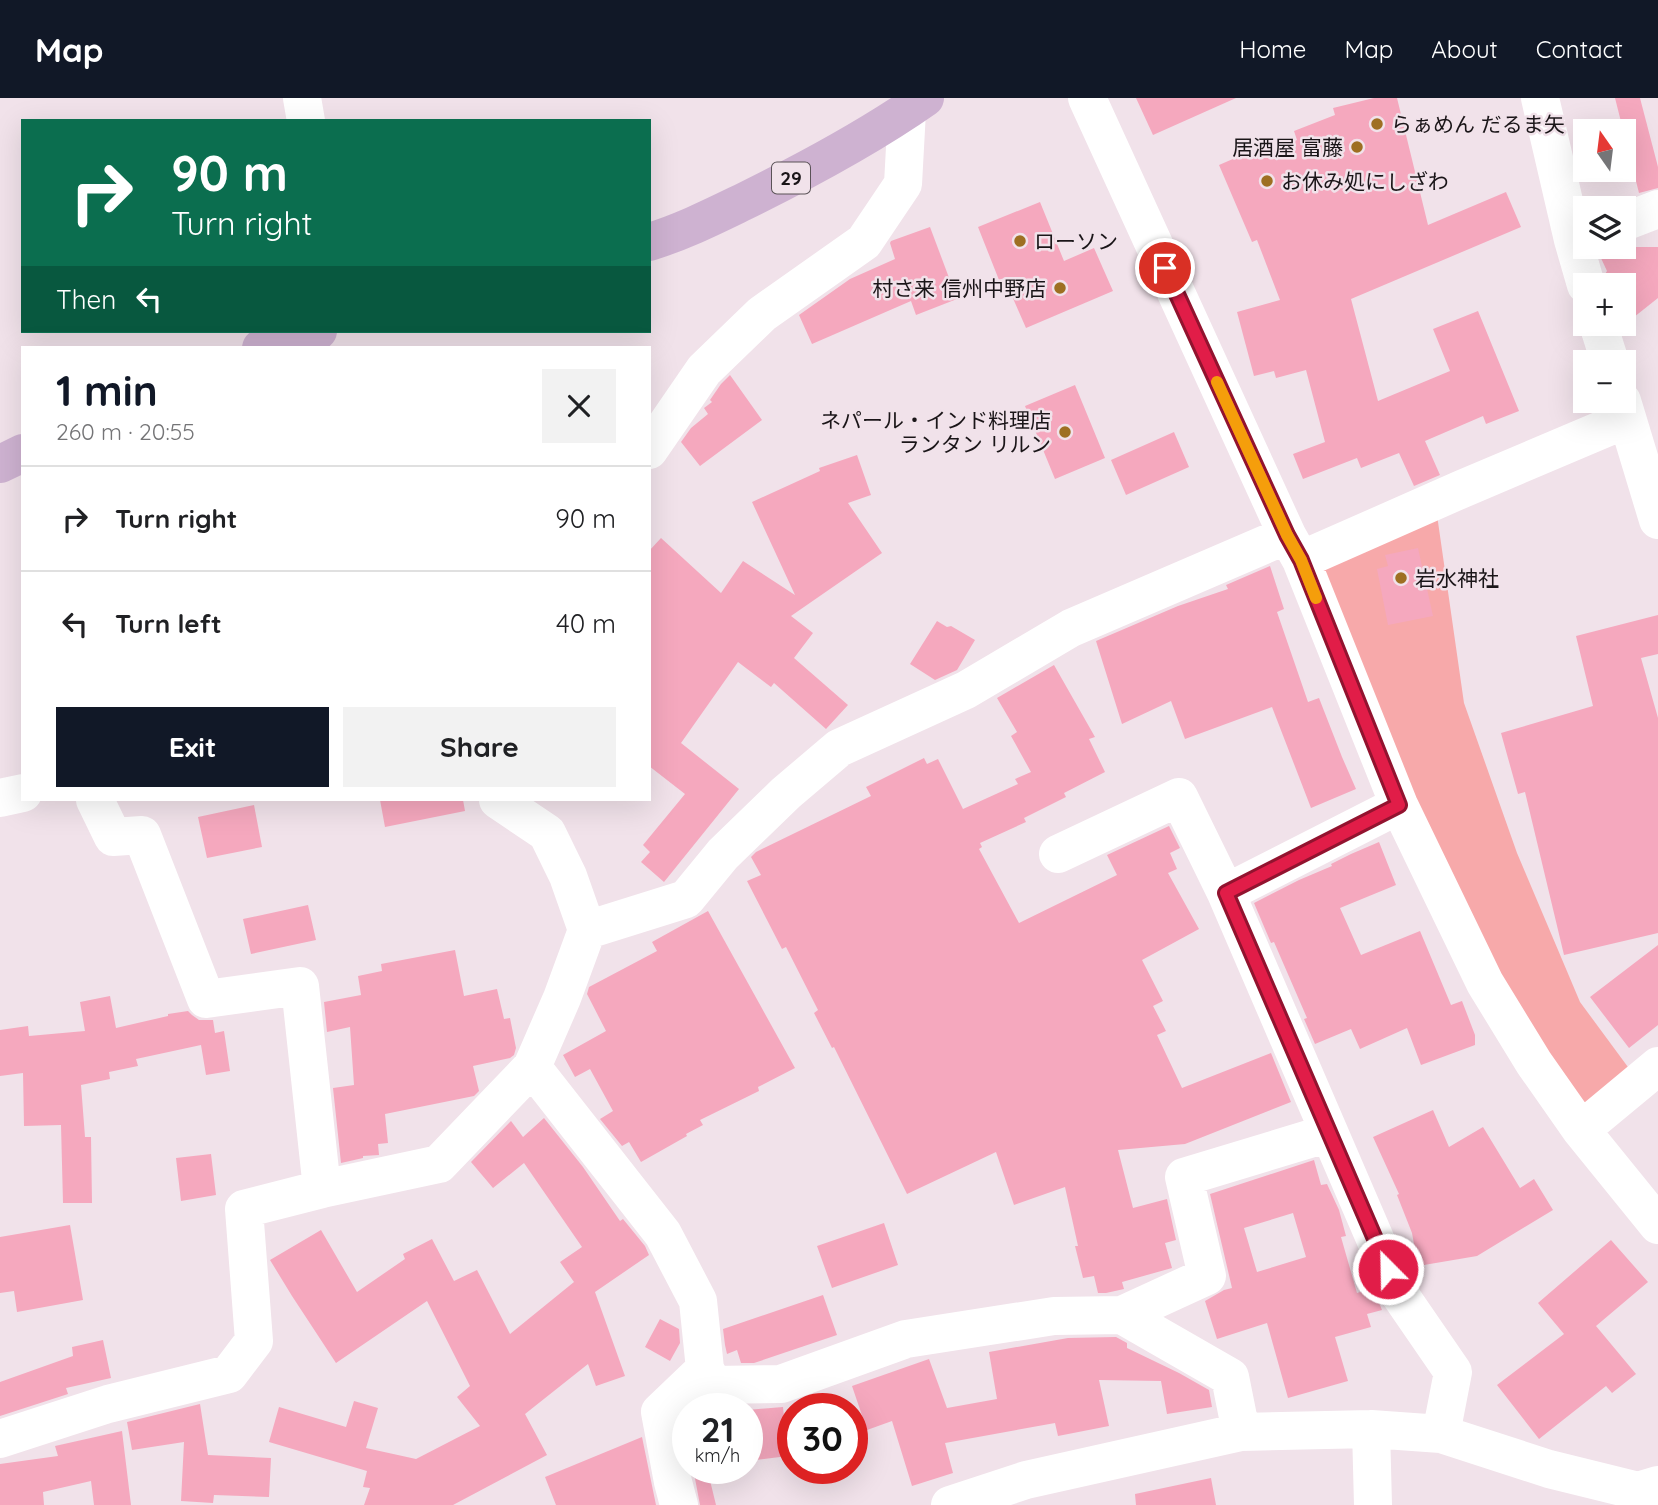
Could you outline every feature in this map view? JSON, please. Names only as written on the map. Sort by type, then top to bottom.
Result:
[{"type":"main road","name":"29","points":[[651,241],[677,234],[835,155],[916,104]]},
{"type":"main road","points":[[269,346],[311,336]]},
{"type":"main road","points":[[0,464],[21,454]]},
{"type":"street","points":[[302,98],[306,119]]},
{"type":"street","points":[[1087,98],[1294,547],[1399,805],[1485,983],[1534,1063],[1581,1129],[1658,1225]]},
{"type":"street","points":[[1541,98],[1573,216]]},
{"type":"street","points":[[651,447],[704,370],[762,314],[864,242],[903,184],[916,104]]},
{"type":"street","points":[[1636,217],[1658,209]]},
{"type":"street","points":[[587,930],[686,899],[723,855],[786,793],[839,748],[966,691],[1072,628],[1294,547],[1453,493],[1619,413]]},
{"type":"street","points":[[1626,413],[1658,520]]},
{"type":"street","points":[[0,798],[21,793]]},
{"type":"street","points":[[1058,854],[1179,797],[1226,893],[1398,1292],[1453,1372],[1441,1434]]},
{"type":"street","points":[[95,801],[113,837],[142,835],[206,999],[300,986],[322,1189]]},
{"type":"street","points":[[0,1440],[108,1404],[229,1374],[254,1341],[244,1209],[439,1164],[532,1067],[562,998],[587,930],[551,816],[501,801]]},
{"type":"street","points":[[1226,893],[1399,805]]},
{"type":"street","points":[[1581,1129],[1658,1066]]},
{"type":"street","points":[[532,1067],[663,1234],[698,1301],[705,1369],[713,1385],[781,1384],[906,1339],[1054,1316],[1122,1314],[1207,1276],[1184,1177],[1329,1133]]},
{"type":"street","points":[[1122,1314],[1230,1377],[1241,1432]]},
{"type":"street","points":[[678,1505],[660,1412],[705,1369]]},
{"type":"street","points":[[1371,1429],[1373,1505]]},
{"type":"street","points":[[950,1505],[1026,1480],[1241,1432],[1371,1429],[1441,1434],[1549,1469],[1648,1494]]},
{"type":"shaded area","points":[[1435,501],[1464,703],[1517,853],[1580,1002],[1639,1082],[1581,1130],[1534,1063],[1301,560]]},
{"type":"building","points":[[1136,98],[1236,98],[1153,135]]},
{"type":"building","points":[[1374,98],[1397,98],[1428,225],[1506,192],[1521,227],[1351,299],[1378,401],[1450,371],[1433,329],[1478,311],[1519,411],[1486,424],[1483,416],[1425,441],[1440,475],[1414,486],[1399,453],[1361,468],[1357,458],[1303,479],[1293,454],[1325,442],[1306,370],[1276,378],[1274,371],[1254,376],[1237,312],[1280,300],[1257,240],[1252,242],[1219,165],[1249,152],[1252,159],[1297,140],[1294,131],[1335,115],[1333,108]]},
{"type":"building","points":[[1615,98],[1640,98],[1658,167],[1658,188],[1639,193],[1636,181],[1636,119],[1620,119]]},
{"type":"building","points":[[1040,202],[1064,261],[1094,248],[1113,291],[1026,328],[1004,278],[999,280],[978,227]]},
{"type":"building","points":[[930,227],[957,299],[916,315],[911,301],[812,344],[799,315],[850,279],[895,259],[891,241]]},
{"type":"building","points":[[1636,247],[1658,247],[1658,298],[1636,315],[1636,273],[1606,273],[1601,259],[1636,259]]},
{"type":"building","points":[[730,375],[762,420],[700,466],[681,442],[691,428],[708,414],[704,408],[712,402],[710,400]]},
{"type":"building","name":"ネパール・インド料理店 ランタン リルン","points":[[1075,385],[1105,458],[1055,479],[1025,406]]},
{"type":"building","points":[[1174,432],[1189,467],[1126,495],[1111,460]]},
{"type":"building","points":[[857,455],[871,495],[848,503],[882,553],[791,616],[813,633],[794,658],[848,705],[826,729],[774,683],[771,687],[738,662],[681,743],[739,789],[664,882],[641,862],[650,852],[643,845],[685,794],[651,768],[651,549],[661,538],[721,593],[743,561],[795,595],[752,502],[820,471],[819,468]]},
{"type":"building","name":"岩水神社","points":[[1418,548],[1433,616],[1388,625],[1377,569],[1388,566],[1385,555]]},
{"type":"building","points":[[1270,566],[1284,609],[1277,612],[1308,702],[1319,698],[1356,789],[1311,808],[1272,707],[1185,739],[1171,701],[1122,724],[1096,641],[1178,606],[1228,589],[1226,585]]},
{"type":"building","points":[[1658,615],[1658,654],[1641,658],[1658,718],[1658,933],[1564,955],[1525,792],[1518,794],[1501,733],[1593,706],[1576,636]]},
{"type":"building","points":[[937,621],[975,640],[957,670],[935,680],[910,664]]},
{"type":"building","points":[[1054,665],[1095,737],[1089,739],[1105,772],[1064,793],[1066,797],[1024,818],[1026,822],[980,843],[982,847],[979,849],[1019,923],[1117,875],[1107,855],[1169,826],[1180,848],[1170,853],[1177,869],[1168,873],[1199,929],[1142,960],[1163,1001],[1153,1006],[1166,1031],[1157,1035],[1182,1088],[1271,1053],[1291,1102],[1185,1144],[1118,1150],[1133,1208],[1167,1199],[1176,1240],[1165,1243],[1172,1268],[1122,1282],[1124,1289],[1106,1293],[1098,1293],[1094,1276],[1083,1278],[1065,1187],[1014,1205],[996,1152],[907,1194],[834,1047],[832,1048],[814,1013],[818,1010],[786,947],[782,949],[747,881],[761,875],[751,857],[756,852],[871,796],[866,787],[924,758],[927,764],[938,759],[963,809],[1018,784],[1015,779],[1031,772],[1011,736],[1017,732],[997,698]]},
{"type":"building","points":[[380,801],[463,801],[465,811],[385,827]]},
{"type":"building","points":[[254,805],[262,847],[207,858],[198,817]]},
{"type":"building","points":[[1379,842],[1396,885],[1340,908],[1361,955],[1420,931],[1451,1005],[1462,1001],[1475,1035],[1475,1045],[1421,1065],[1407,1028],[1360,1049],[1351,1029],[1315,1044],[1304,1019],[1307,1018],[1254,903]]},
{"type":"building","points":[[308,905],[316,940],[251,954],[243,919]]},
{"type":"building","points":[[708,911],[795,1068],[758,1087],[759,1091],[700,1120],[703,1125],[641,1162],[629,1142],[622,1146],[600,1119],[613,1111],[590,1069],[575,1077],[563,1055],[606,1031],[587,994],[589,987],[657,951],[652,942]]},
{"type":"building","points":[[1658,945],[1658,1025],[1629,1048],[1590,997]]},
{"type":"building","points":[[455,950],[464,996],[497,989],[504,1019],[510,1018],[516,1048],[514,1055],[473,1066],[479,1091],[474,1096],[385,1114],[388,1143],[378,1144],[379,1155],[363,1156],[341,1163],[333,1088],[354,1085],[350,1027],[327,1032],[324,1002],[361,995],[358,976],[382,971],[381,964]]},
{"type":"building","points":[[110,996],[116,1028],[188,1011],[199,1020],[213,1020],[215,1033],[224,1031],[230,1071],[206,1075],[201,1045],[136,1059],[138,1066],[109,1072],[110,1079],[81,1085],[85,1137],[91,1137],[92,1203],[63,1203],[61,1125],[24,1126],[23,1073],[0,1076],[0,1030],[28,1026],[29,1036],[85,1031],[80,1002]]},
{"type":"building","points":[[1433,1110],[1449,1147],[1483,1127],[1520,1188],[1534,1179],[1553,1210],[1477,1256],[1418,1266],[1412,1233],[1397,1195],[1399,1194],[1373,1137]]},
{"type":"building","points":[[544,1118],[583,1167],[620,1221],[623,1219],[649,1255],[595,1292],[625,1376],[596,1386],[588,1364],[525,1414],[547,1455],[453,1505],[364,1505],[370,1488],[363,1487],[367,1471],[269,1442],[279,1407],[346,1427],[354,1401],[378,1408],[366,1448],[416,1459],[480,1426],[457,1397],[470,1386],[427,1301],[336,1363],[270,1260],[321,1230],[357,1292],[405,1259],[403,1254],[432,1239],[454,1281],[477,1270],[510,1334],[574,1282],[560,1262],[582,1247],[524,1163],[493,1188],[471,1162],[511,1121],[523,1137]]},
{"type":"building","points":[[211,1154],[216,1195],[181,1201],[176,1158]]},
{"type":"building","points":[[1314,1160],[1321,1185],[1327,1184],[1339,1210],[1346,1236],[1341,1237],[1357,1293],[1373,1288],[1382,1310],[1367,1314],[1371,1327],[1335,1337],[1348,1381],[1288,1398],[1267,1323],[1217,1339],[1205,1301],[1232,1288],[1210,1194]],"holes":[[[1293,1213],[1306,1257],[1257,1272],[1244,1228]]]},
{"type":"building","points":[[884,1223],[898,1265],[832,1288],[817,1246]]},
{"type":"building","points":[[70,1225],[83,1300],[17,1312],[14,1291],[0,1293],[0,1237]]},
{"type":"building","points":[[1611,1240],[1648,1282],[1596,1326],[1636,1374],[1612,1393],[1606,1386],[1539,1439],[1497,1385],[1564,1334],[1538,1303]]},
{"type":"building","points":[[823,1295],[837,1335],[754,1363],[741,1363],[737,1350],[727,1354],[723,1329]]},
{"type":"building","points":[[660,1319],[679,1329],[680,1343],[670,1361],[645,1347]]},
{"type":"building","points":[[1116,1337],[1127,1343],[1127,1348],[1209,1390],[1212,1407],[1167,1414],[1161,1381],[1099,1380],[1109,1426],[1058,1436],[1055,1423],[945,1443],[953,1473],[912,1486],[892,1421],[868,1430],[868,1393],[854,1393],[852,1386],[929,1359],[947,1408],[997,1399],[989,1352],[1068,1338]]},
{"type":"building","points":[[103,1340],[111,1378],[66,1388],[68,1394],[0,1416],[0,1382],[73,1356],[72,1347]]},
{"type":"building","points":[[200,1404],[208,1455],[271,1458],[269,1497],[214,1495],[213,1503],[181,1501],[184,1442],[132,1450],[127,1422]]},
{"type":"building","points":[[777,1408],[777,1457],[763,1459],[763,1409]]},
{"type":"building","points":[[122,1431],[131,1505],[94,1505],[91,1481],[43,1492],[44,1505],[0,1505],[0,1464],[58,1456],[55,1446]]},
{"type":"building","points":[[642,1437],[656,1505],[556,1505],[545,1477]]},
{"type":"building","points":[[1211,1478],[1216,1505],[1136,1505],[1135,1494]]},
{"type":"building","points":[[696,1484],[711,1484],[716,1505],[700,1505]]},
{"type":"slow traffic","points":[[1217,382],[1301,560],[1316,598]]},
{"type":"place","name":"らぁめん だるま矢","points":[[1377,124]]},
{"type":"place","name":"居酒屋 富藤","points":[[1357,147]]},
{"type":"place","name":"お休み処にしざわ","points":[[1267,181]]},
{"type":"place","name":"ローソン","points":[[1020,241]]},
{"type":"place","name":"村さ来 信州中野店","points":[[1060,288]]},
{"type":"place","name":"ネパール・インド料理店 ランタン リルン","points":[[1065,432]]},
{"type":"place","name":"岩水神社","points":[[1401,578]]},
{"type":"route","points":[[1165,268],[1287,535],[1301,560],[1399,805],[1226,893],[1388,1269]]}]
